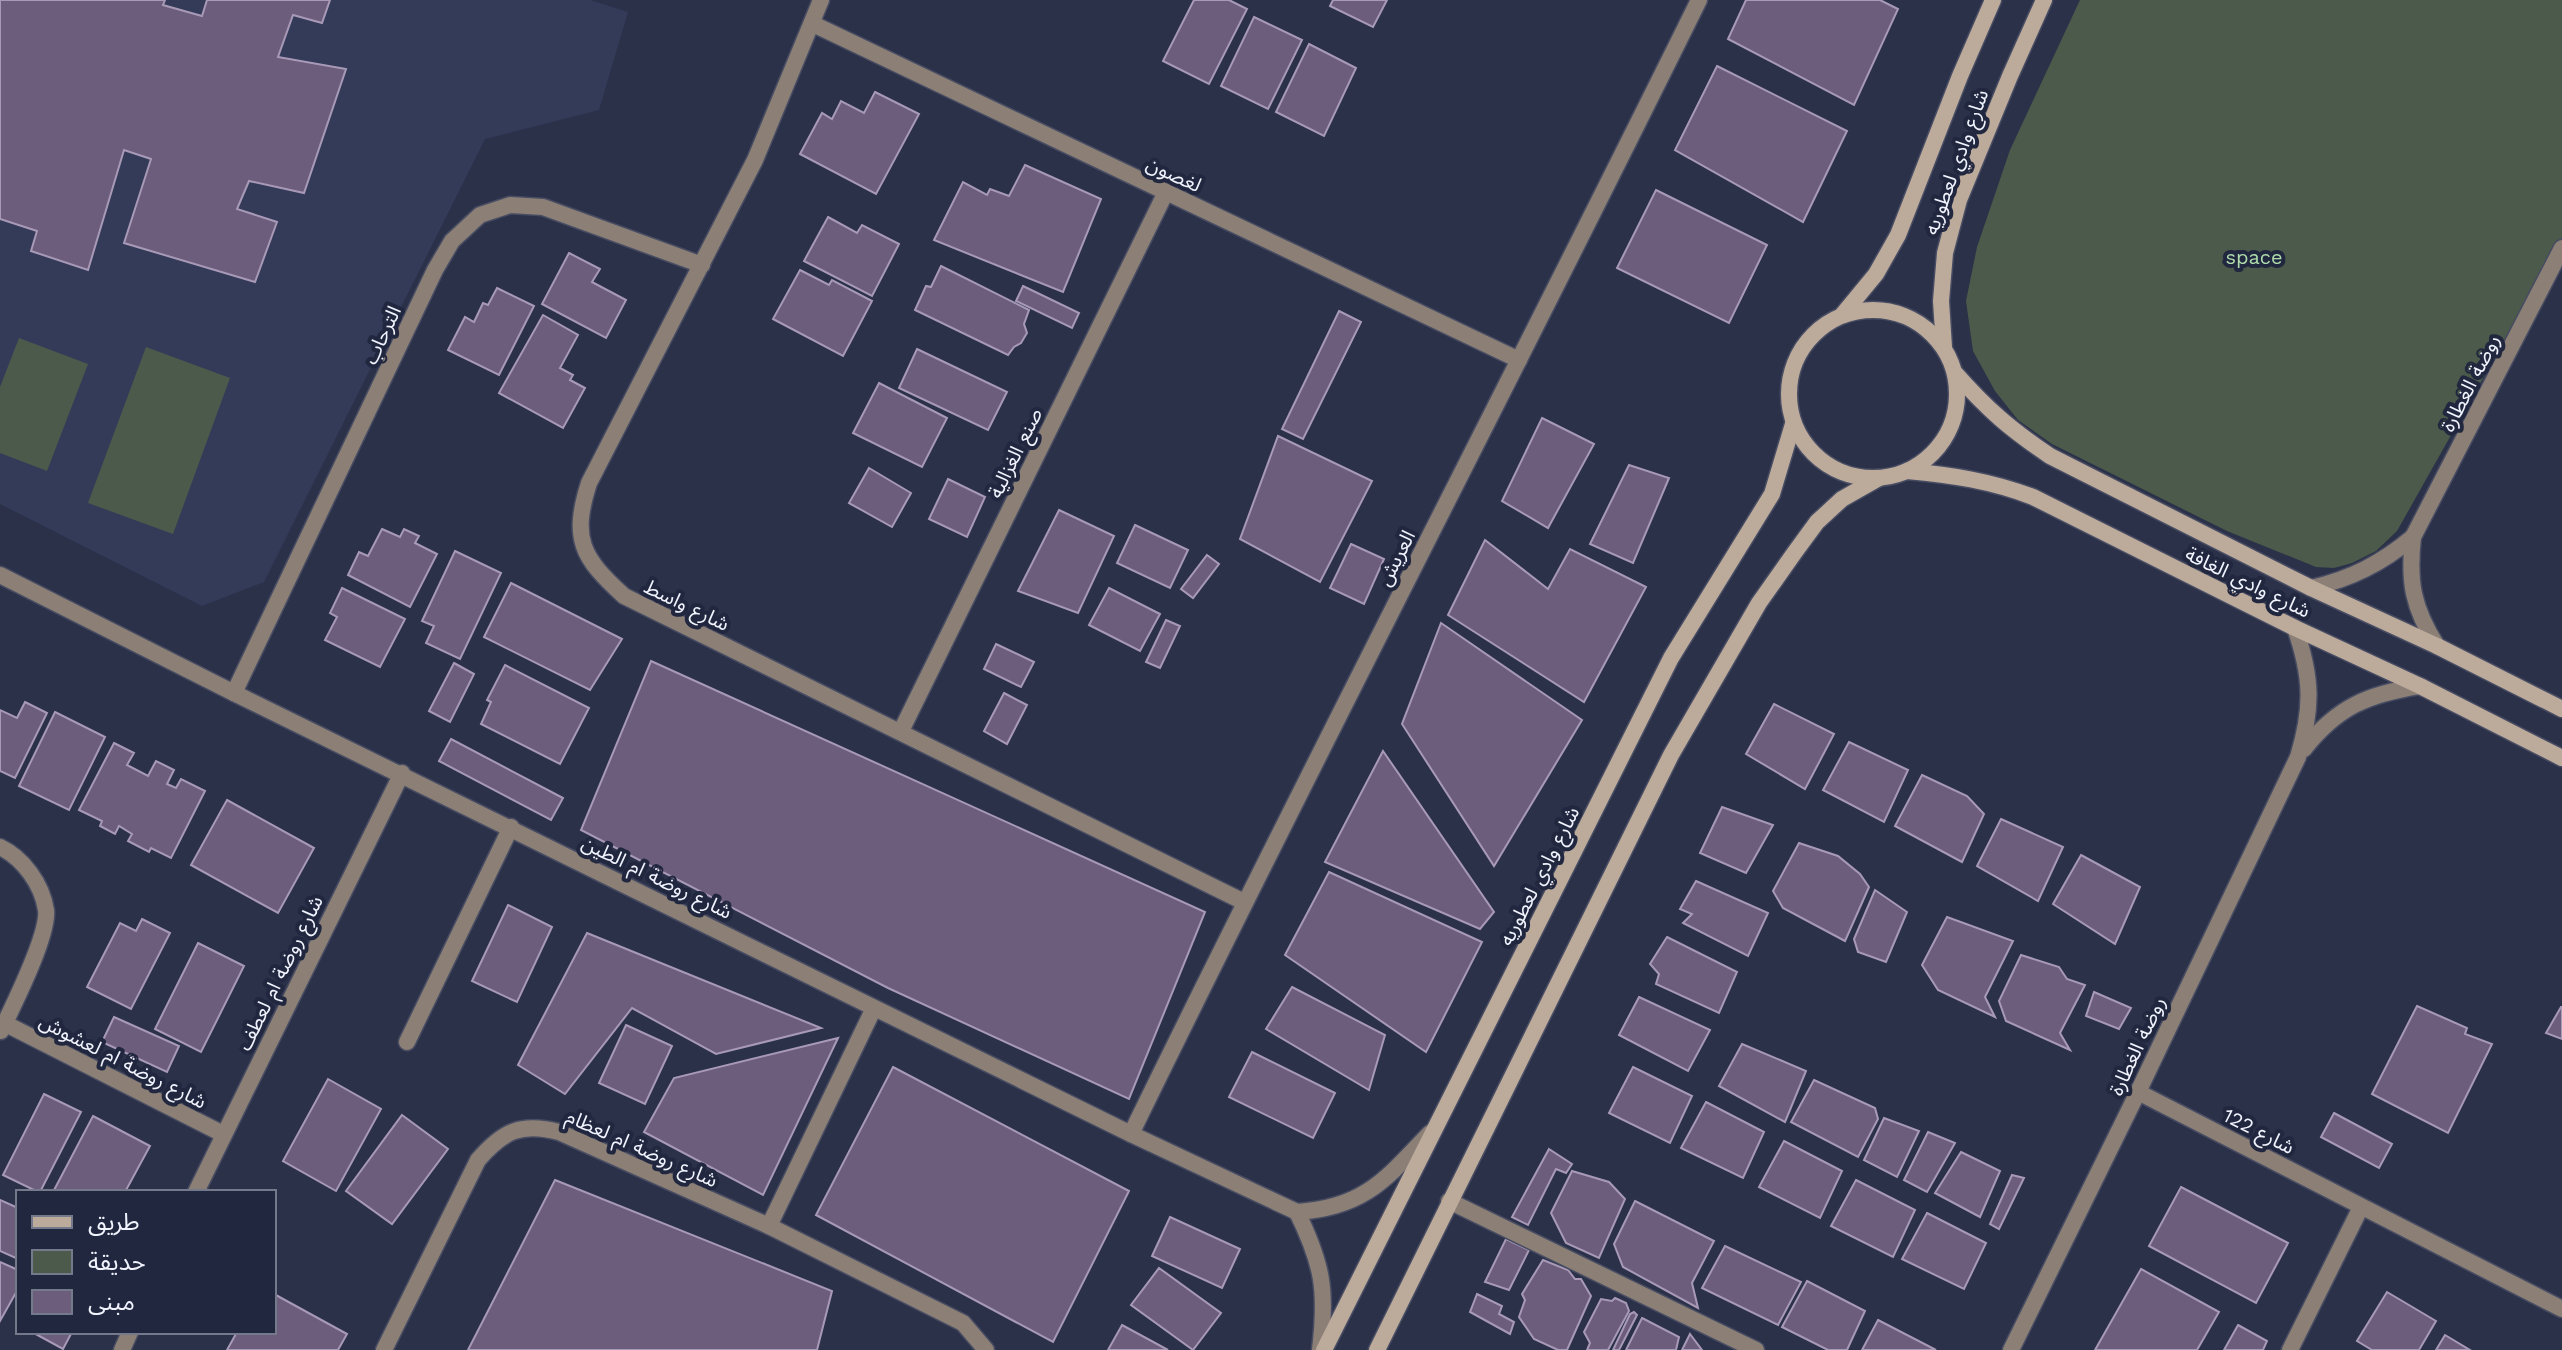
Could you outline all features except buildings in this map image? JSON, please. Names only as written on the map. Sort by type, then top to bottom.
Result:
[{"type":"street","name":"شارع واسط","points":[[821,0],[755,160],[589,483],[582,506],[581,540],[596,571],[624,596],[1244,902]]},
{"type":"street","name":"العريش","points":[[1131,1134],[1244,902],[1699,0]]},
{"type":"street","name":"شارع وادي لعطوريه","points":[[1843,314],[1876,274],[1898,235],[1993,0]]},
{"type":"street","name":"شارع وادي لعطوريه","points":[[1944,347],[1941,301],[1945,253],[1959,200],[2044,0]]},
{"type":"street","name":"لغصون","points":[[813,24],[1519,360]]},
{"type":"street","name":"صنع الغزالية","points":[[901,731],[1166,192]]},
{"type":"street","name":"الترحاب","points":[[234,693],[435,270],[452,241],[480,215],[510,205],[543,207],[702,265]]},
{"type":"street","name":"روضة الغطارة","points":[[2437,646],[2421,621],[2413,594],[2410,566],[2413,537],[2562,248]]},
{"type":"street","points":[[1377,1350],[1671,755],[1759,603],[1817,522],[1842,499],[1879,478],[1907,471],[1932,455],[1949,431],[1957,403],[1956,374],[1944,347],[1924,326],[1899,313],[1871,309],[1843,314],[1820,328],[1801,347],[1791,371],[1788,398],[1793,424],[1807,447],[1827,465],[1852,476],[1879,478]]},
{"type":"street","name":"شارع وادي الغافة","points":[[1956,374],[1985,407],[2011,430],[2050,456],[2311,588],[2437,646],[2562,709]]},
{"type":"street","name":"شارع وادي لعطوريه","points":[[1322,1350],[1671,658],[1772,494],[1793,424]]},
{"type":"street","name":"شارع وادي الغافة","points":[[1907,471],[1971,478],[2033,497],[2562,758]]},
{"type":"street","name":"روضة الغطارة","points":[[2311,588],[2334,583],[2376,565],[2413,537]]},
{"type":"street","name":"شارع روضة ام الطين","points":[[0,575],[874,1008],[1297,1212]]},
{"type":"street","name":"روضة الغطارة","points":[[2011,1350],[2298,757],[2308,725],[2310,692],[2306,660],[2295,628]]},
{"type":"street","name":"روضة الغطارة","points":[[2298,757],[2320,728],[2350,706],[2384,691],[2420,686]]},
{"type":"street","name":"شارع روضة ام لعطف","points":[[197,1190],[402,773]]},
{"type":"street","points":[[407,1042],[511,827]]},
{"type":"street","name":"شارع روضة ام لعشوش","points":[[0,847],[25,866],[38,885],[46,911],[42,936],[2,1028],[223,1134]]},
{"type":"street","points":[[769,1226],[874,1008]]},
{"type":"street","name":"شارع 122","points":[[2138,1092],[2562,1309]]},
{"type":"street","name":"شارع روضة ام لعظام","points":[[384,1350],[478,1160],[493,1143],[514,1130],[538,1126],[559,1132],[769,1226],[963,1323],[986,1350]]},
{"type":"street","points":[[1322,1350],[1322,1276],[1312,1243],[1297,1212],[1325,1211],[1347,1204],[1371,1190],[1432,1131]]},
{"type":"street","points":[[1449,1201],[1756,1350]]},
{"type":"street","points":[[2290,1350],[2361,1207]]},
{"type":"shaded area","points":[[0,0],[590,0],[628,12],[599,110],[485,139],[264,582],[202,606],[0,504]]},
{"type":"green space","name":"space","points":[[2080,0],[2562,0],[2562,238],[2397,531],[2376,551],[2334,568],[2316,567],[2227,531],[2052,444],[2018,420],[1995,391],[1973,351],[1966,301],[1977,247],[2010,150]]},
{"type":"green space","points":[[19,338],[88,364],[47,471],[0,453],[0,387]]},
{"type":"green space","points":[[146,347],[230,378],[173,534],[88,503]]}]
